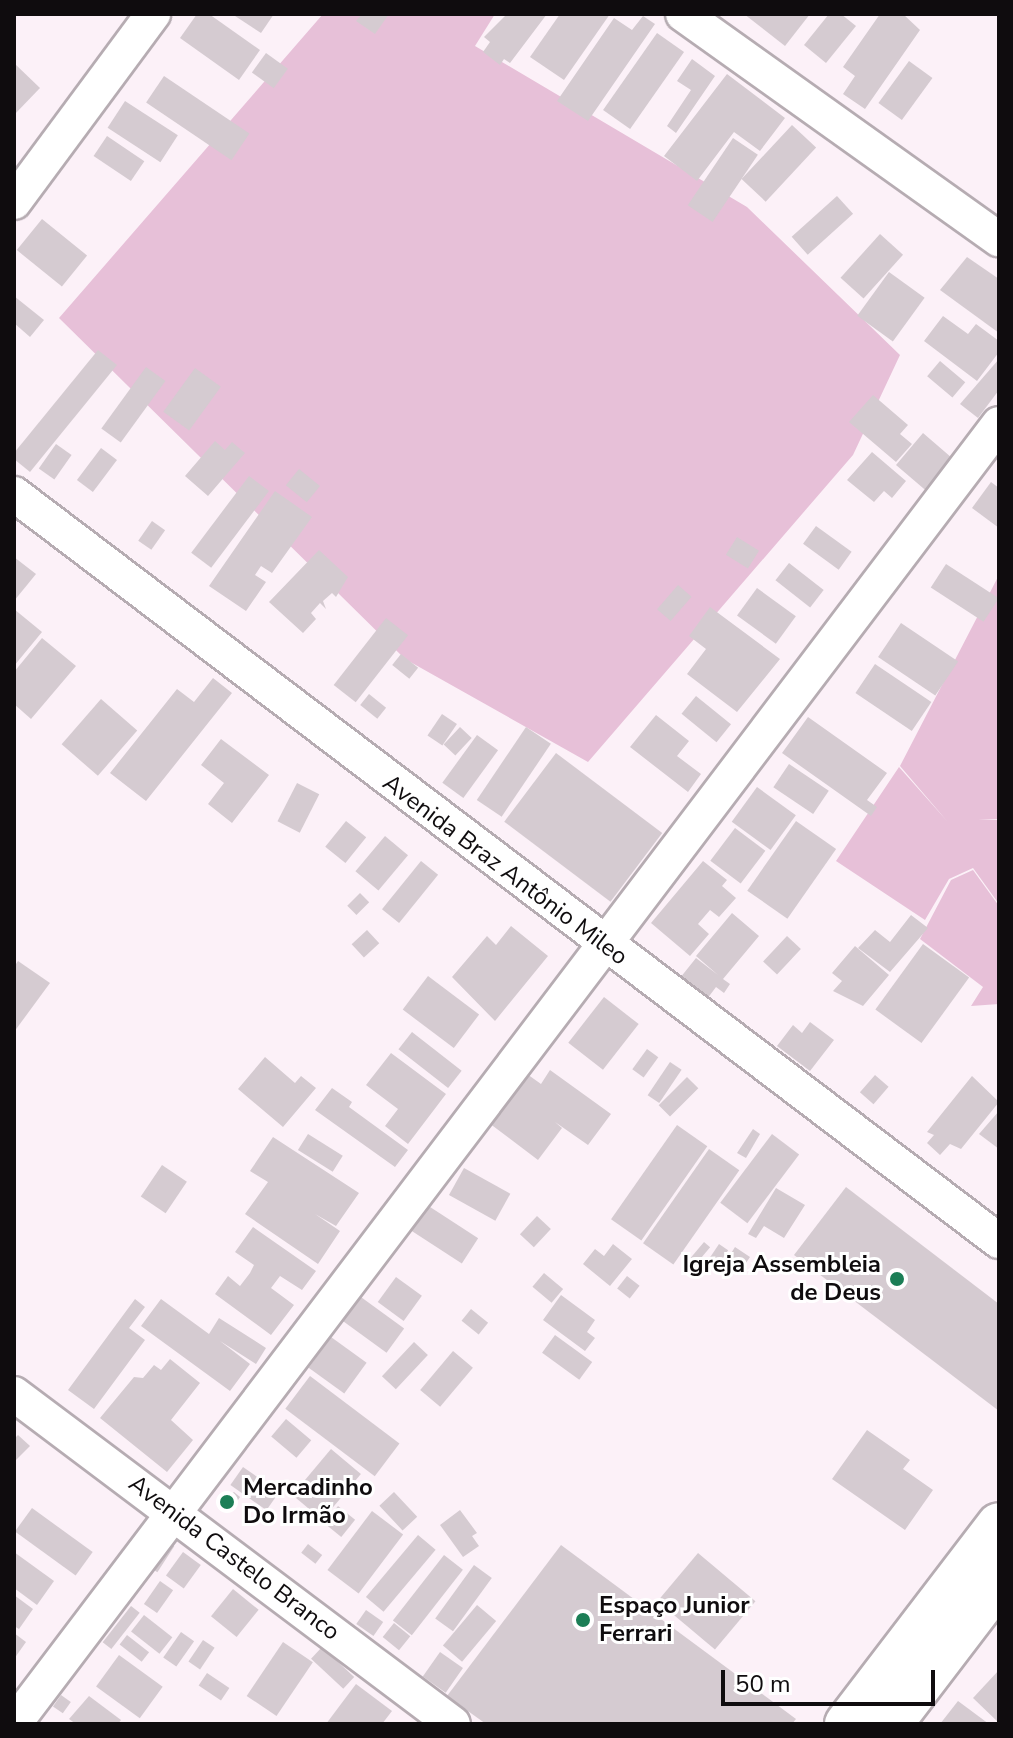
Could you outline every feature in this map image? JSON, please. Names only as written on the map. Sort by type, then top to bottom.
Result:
[{"type":"main road","points":[[847,1724],[999,1525]]},
{"type":"main road","points":[[890,1724],[999,1581]]},
{"type":"street","points":[[14,202],[153,14]]},
{"type":"street","points":[[683,14],[999,239]]},
{"type":"street","points":[[14,1724],[606,947],[999,424]]},
{"type":"street","name":"Avenida Braz Antônio Mileo","points":[[14,494],[606,947],[999,1241]]},
{"type":"street","name":"Avenida Castelo Branco","points":[[14,1394],[174,1511],[453,1724]]},
{"type":"shaded area","points":[[323,14],[495,14],[475,46],[747,207],[900,355],[853,455],[588,762],[405,659],[59,318]]},
{"type":"shaded area","points":[[999,575],[999,819],[978,820],[999,820],[999,904],[973,868],[949,879],[925,920],[836,861],[899,767],[947,821],[900,766]]},
{"type":"shaded area","points":[[973,870],[999,906],[999,1004],[971,1006],[983,987],[920,939],[951,880]]},
{"type":"building","points":[[197,14],[209,14],[260,50],[239,80],[180,38]]},
{"type":"building","points":[[232,14],[274,14],[261,33]]},
{"type":"building","points":[[362,14],[389,14],[375,34],[356,21]]},
{"type":"building","points":[[507,14],[547,14],[510,63],[504,59],[500,65],[483,52],[490,42],[484,37]]},
{"type":"building","points":[[560,14],[610,14],[564,80],[530,57]]},
{"type":"building","points":[[744,14],[810,14],[785,46]]},
{"type":"building","points":[[829,14],[841,14],[856,26],[826,63],[804,45]]},
{"type":"building","points":[[880,14],[903,14],[920,30],[865,109],[843,94],[855,76],[843,67]]},
{"type":"building","points":[[643,16],[655,24],[588,121],[557,101],[614,18],[632,30]]},
{"type":"building","points":[[657,33],[684,52],[630,129],[603,110]]},
{"type":"building","points":[[266,53],[288,69],[274,88],[252,72]]},
{"type":"building","points":[[692,59],[715,76],[676,133],[667,126],[691,90],[677,81]]},
{"type":"building","points":[[909,61],[932,78],[902,120],[878,103]]},
{"type":"building","points":[[14,63],[40,88],[14,115]]},
{"type":"building","points":[[727,74],[785,118],[760,151],[734,132],[697,181],[664,156]]},
{"type":"building","points":[[164,76],[249,134],[231,160],[146,103]]},
{"type":"building","points":[[125,101],[178,135],[160,162],[108,128]]},
{"type":"building","points":[[792,125],[816,148],[766,202],[742,179]]},
{"type":"building","points":[[107,136],[144,161],[131,181],[94,156]]},
{"type":"building","points":[[733,138],[758,155],[713,222],[688,205]]},
{"type":"building","points":[[837,196],[853,214],[808,255],[792,237]]},
{"type":"building","points":[[42,219],[87,256],[62,287],[17,250]]},
{"type":"building","points":[[880,234],[903,255],[864,299],[841,278]]},
{"type":"building","points":[[967,257],[999,279],[999,333],[940,290]]},
{"type":"building","points":[[889,272],[925,298],[893,342],[857,316]]},
{"type":"building","points":[[14,296],[44,320],[30,337],[14,323]]},
{"type":"building","points":[[943,316],[968,334],[976,324],[999,341],[999,352],[977,381],[924,341]]},
{"type":"building","points":[[98,350],[117,365],[30,472],[14,459],[14,453]]},
{"type":"building","points":[[999,359],[999,390],[978,418],[960,404]]},
{"type":"building","points":[[940,361],[965,382],[952,398],[927,376]]},
{"type":"building","points":[[146,367],[165,381],[121,443],[101,428]]},
{"type":"building","points":[[195,368],[221,387],[189,430],[163,412]]},
{"type":"building","points":[[873,395],[908,425],[900,434],[912,444],[896,462],[849,422]]},
{"type":"building","points":[[923,433],[952,458],[935,479],[939,483],[930,494],[896,465]]},
{"type":"building","points":[[215,441],[225,450],[232,442],[245,453],[208,496],[185,476]]},
{"type":"building","points":[[56,444],[72,455],[54,479],[39,469]]},
{"type":"building","points":[[101,448],[117,460],[93,492],[77,480]]},
{"type":"building","points":[[872,452],[906,481],[892,498],[884,491],[874,502],[847,480]]},
{"type":"building","points":[[299,469],[320,486],[307,502],[286,485]]},
{"type":"building","points":[[249,476],[269,491],[211,568],[191,553]]},
{"type":"building","points":[[991,482],[999,488],[999,528],[972,508]]},
{"type":"building","points":[[275,491],[312,517],[272,573],[261,566],[255,575],[266,582],[246,611],[209,586]]},
{"type":"building","points":[[152,521],[165,530],[151,550],[138,541]]},
{"type":"building","points":[[816,526],[852,552],[839,570],[803,544]]},
{"type":"building","points":[[737,537],[759,551],[748,569],[726,555]]},
{"type":"building","points":[[319,550],[348,577],[336,597],[332,593],[323,601],[326,609],[320,603],[311,613],[316,619],[303,633],[269,602]]},
{"type":"building","points":[[14,557],[36,574],[14,601]]},
{"type":"building","points":[[789,563],[824,590],[810,607],[775,580]]},
{"type":"building","points":[[946,564],[999,598],[984,622],[931,587]]},
{"type":"building","points":[[678,585],[692,597],[671,621],[657,609]]},
{"type":"building","points":[[757,588],[796,616],[776,644],[737,616]]},
{"type":"building","points":[[710,607],[780,659],[737,712],[687,674],[706,649],[689,636]]},
{"type":"building","points":[[14,609],[42,632],[14,666]]},
{"type":"building","points":[[386,618],[408,635],[356,702],[334,685]]},
{"type":"building","points":[[901,623],[958,662],[935,696],[878,657]]},
{"type":"building","points":[[42,638],[76,666],[31,719],[14,704],[14,672]]},
{"type":"building","points":[[401,654],[418,668],[409,679],[392,665]]},
{"type":"building","points":[[875,664],[931,702],[912,731],[855,693]]},
{"type":"building","points":[[213,678],[232,693],[146,801],[110,773],[177,689],[194,702]]},
{"type":"building","points":[[369,694],[386,708],[377,719],[360,705]]},
{"type":"building","points":[[696,696],[731,724],[716,742],[682,714]]},
{"type":"building","points":[[101,699],[137,730],[98,776],[62,744]]},
{"type":"building","points":[[442,714],[457,724],[442,746],[427,736]]},
{"type":"building","points":[[656,715],[689,741],[677,756],[701,774],[688,792],[630,747]]},
{"type":"building","points":[[808,717],[887,773],[867,800],[877,807],[871,816],[782,753]]},
{"type":"building","points":[[460,727],[472,738],[455,755],[444,745]]},
{"type":"building","points":[[526,727],[551,744],[502,817],[477,800]]},
{"type":"building","points":[[477,735],[498,750],[463,798],[442,783]]},
{"type":"building","points":[[221,739],[269,775],[232,823],[208,804],[224,783],[201,765]]},
{"type":"building","points":[[556,753],[662,833],[610,902],[504,822]]},
{"type":"building","points":[[789,764],[829,791],[813,814],[773,787]]},
{"type":"building","points":[[297,783],[319,794],[300,833],[277,821]]},
{"type":"building","points":[[757,787],[796,815],[771,850],[732,822]]},
{"type":"building","points":[[346,821],[366,837],[345,863],[325,847]]},
{"type":"building","points":[[796,821],[836,849],[787,919],[747,891]]},
{"type":"building","points":[[735,828],[765,851],[741,884],[710,861]]},
{"type":"building","points":[[385,836],[408,855],[378,891],[355,871]]},
{"type":"building","points":[[421,861],[438,875],[399,923],[382,909]]},
{"type":"building","points":[[703,861],[727,880],[722,886],[736,898],[719,917],[710,910],[698,924],[709,934],[690,956],[651,923]]},
{"type":"building","points":[[360,893],[369,902],[356,915],[347,906]]},
{"type":"building","points":[[732,913],[759,936],[723,979],[730,984],[724,993],[716,987],[707,999],[680,978],[696,958],[718,975],[696,956]]},
{"type":"building","points":[[911,915],[928,928],[890,972],[858,948],[875,930],[890,942]]},
{"type":"building","points":[[511,926],[548,956],[495,1021],[452,977],[487,936],[496,945]]},
{"type":"building","points":[[367,930],[379,943],[364,957],[352,944]]},
{"type":"building","points":[[787,936],[801,949],[777,975],[763,962]]},
{"type":"building","points":[[923,944],[969,978],[922,1043],[875,1010]]},
{"type":"building","points":[[855,946],[889,975],[863,1006],[833,991],[842,981],[832,973]]},
{"type":"building","points":[[18,961],[50,983],[14,1032],[14,967]]},
{"type":"building","points":[[428,976],[479,1015],[454,1048],[403,1010]]},
{"type":"building","points":[[604,997],[639,1024],[603,1070],[568,1043]]},
{"type":"building","points":[[810,1022],[834,1040],[810,1071],[777,1046],[793,1025],[802,1033]]},
{"type":"building","points":[[412,1032],[462,1071],[448,1088],[398,1049]]},
{"type":"building","points":[[647,1049],[658,1057],[644,1077],[632,1069]]},
{"type":"building","points":[[391,1053],[446,1094],[408,1144],[385,1126],[398,1109],[366,1085]]},
{"type":"building","points":[[265,1057],[295,1083],[301,1076],[316,1088],[283,1127],[238,1089]]},
{"type":"building","points":[[670,1062],[682,1070],[659,1103],[648,1095]]},
{"type":"building","points":[[520,1069],[541,1084],[550,1070],[611,1114],[588,1145],[555,1122],[562,1128],[538,1160],[489,1123]]},
{"type":"building","points":[[875,1075],[889,1087],[873,1104],[860,1092]]},
{"type":"building","points":[[972,1076],[999,1102],[961,1149],[950,1144],[940,1155],[927,1143],[934,1135],[927,1132]]},
{"type":"building","points":[[687,1077],[698,1088],[670,1117],[659,1105]]},
{"type":"building","points":[[332,1088],[352,1102],[349,1107],[408,1150],[395,1167],[315,1110]]},
{"type":"building","points":[[999,1111],[999,1149],[979,1134]]},
{"type":"building","points":[[677,1125],[707,1146],[641,1240],[611,1219]]},
{"type":"building","points":[[753,1129],[760,1134],[746,1158],[737,1153]]},
{"type":"building","points":[[308,1134],[343,1156],[333,1172],[298,1150]]},
{"type":"building","points":[[772,1134],[799,1154],[747,1223],[720,1203]]},
{"type":"building","points":[[273,1137],[359,1193],[336,1226],[315,1214],[340,1231],[318,1264],[245,1214],[268,1182],[250,1171]]},
{"type":"building","points":[[709,1149],[739,1170],[673,1264],[643,1243]]},
{"type":"building","points":[[162,1165],[187,1182],[166,1213],[141,1197]]},
{"type":"building","points":[[464,1168],[510,1194],[495,1221],[449,1195]]},
{"type":"building","name":"Igreja Assembleia de Deus","points":[[846,1187],[999,1304],[999,1411],[794,1255]]},
{"type":"building","points":[[776,1188],[805,1205],[784,1238],[764,1226],[756,1238],[748,1234]]},
{"type":"building","points":[[427,1205],[478,1238],[462,1263],[411,1230]]},
{"type":"building","points":[[537,1216],[551,1229],[534,1247],[520,1234]]},
{"type":"building","points":[[253,1227],[316,1271],[302,1290],[280,1276],[271,1288],[294,1305],[271,1335],[215,1294],[228,1276],[240,1286],[250,1273],[254,1265],[235,1252]]},
{"type":"building","points":[[704,1242],[710,1247],[697,1263],[691,1258]]},
{"type":"building","points":[[613,1244],[632,1259],[610,1286],[583,1264],[595,1249],[604,1256]]},
{"type":"building","points":[[719,1244],[728,1250],[715,1270],[706,1264]]},
{"type":"building","points":[[735,1247],[750,1257],[744,1266],[735,1260],[729,1270],[723,1266]]},
{"type":"building","points":[[544,1273],[563,1289],[552,1303],[532,1287]]},
{"type":"building","points":[[627,1276],[640,1286],[630,1298],[617,1289]]},
{"type":"building","points":[[396,1277],[422,1296],[404,1321],[378,1302]]},
{"type":"building","points":[[354,1292],[404,1328],[387,1353],[336,1316]]},
{"type":"building","points":[[561,1295],[595,1320],[587,1332],[595,1338],[585,1351],[543,1320]]},
{"type":"building","points":[[135,1299],[145,1307],[129,1328],[145,1340],[94,1409],[68,1390]]},
{"type":"building","points":[[161,1299],[209,1334],[219,1318],[266,1348],[256,1364],[220,1341],[250,1364],[230,1391],[141,1326]]},
{"type":"building","points":[[471,1309],[488,1323],[479,1335],[462,1321]]},
{"type":"building","points":[[555,1335],[592,1362],[579,1380],[542,1353]]},
{"type":"building","points":[[331,1337],[367,1363],[344,1394],[309,1368]]},
{"type":"building","points":[[414,1342],[428,1355],[396,1389],[382,1376]]},
{"type":"building","points":[[453,1351],[473,1368],[440,1407],[420,1390]]},
{"type":"building","points":[[170,1359],[200,1383],[171,1420],[193,1440],[167,1472],[100,1418],[134,1377],[143,1378],[154,1365],[161,1370]]},
{"type":"building","points":[[310,1376],[399,1443],[375,1476],[285,1409]]},
{"type":"building","points":[[286,1419],[311,1440],[296,1458],[271,1437]]},
{"type":"building","points":[[867,1430],[910,1460],[903,1469],[933,1490],[905,1530],[832,1479]]},
{"type":"building","points":[[18,1435],[30,1446],[14,1462],[14,1439]]},
{"type":"building","points":[[331,1449],[361,1474],[322,1520],[292,1495]]},
{"type":"building","points":[[243,1467],[279,1492],[266,1510],[230,1485]]},
{"type":"building","name":"Mercadinho Do Irmão","points":[[234,1492],[240,1497],[230,1512],[217,1503]]},
{"type":"building","points":[[394,1492],[417,1517],[403,1531],[379,1506]]},
{"type":"building","points":[[338,1506],[355,1520],[341,1537],[324,1523]]},
{"type":"building","points":[[32,1508],[93,1552],[76,1576],[15,1531]]},
{"type":"building","points":[[460,1510],[477,1533],[472,1536],[479,1546],[463,1557],[440,1525]]},
{"type":"building","points":[[372,1511],[403,1534],[359,1594],[327,1570]]},
{"type":"building","points":[[418,1535],[436,1550],[384,1612],[366,1597]]},
{"type":"building","points":[[160,1537],[174,1546],[157,1572],[143,1563]]},
{"type":"building","points":[[308,1544],[322,1555],[315,1564],[301,1553]]},
{"type":"building","name":"Espaço Junior Ferrari","points":[[561,1545],[796,1719],[792,1724],[486,1724],[447,1696]]},
{"type":"building","points":[[14,1552],[54,1581],[37,1605],[14,1588]]},
{"type":"building","points":[[183,1552],[201,1565],[184,1588],[166,1575]]},
{"type":"building","points":[[698,1553],[755,1601],[715,1649],[658,1601]]},
{"type":"building","points":[[444,1555],[463,1570],[412,1635],[393,1620]]},
{"type":"building","points":[[474,1565],[492,1578],[453,1631],[435,1618]]},
{"type":"building","points":[[160,1581],[173,1590],[157,1613],[144,1604]]},
{"type":"building","points":[[233,1589],[259,1610],[237,1637],[211,1616]]},
{"type":"building","points":[[14,1595],[33,1609],[19,1629],[14,1626]]},
{"type":"building","points":[[477,1605],[496,1621],[462,1662],[443,1646]]},
{"type":"building","points":[[131,1606],[140,1613],[111,1649],[103,1642]]},
{"type":"building","points":[[366,1610],[383,1622],[373,1636],[356,1624]]},
{"type":"building","points":[[144,1615],[172,1637],[159,1654],[131,1632]]},
{"type":"building","points":[[394,1623],[410,1636],[399,1650],[383,1637]]},
{"type":"building","points":[[181,1632],[194,1641],[176,1667],[163,1657]]},
{"type":"building","points":[[14,1633],[26,1642],[14,1659]]},
{"type":"building","points":[[127,1635],[149,1652],[142,1662],[120,1644]]},
{"type":"building","points":[[203,1640],[215,1648],[200,1669],[188,1662]]},
{"type":"building","points":[[283,1642],[313,1662],[276,1716],[247,1696]]},
{"type":"building","points":[[322,1647],[354,1677],[343,1689],[311,1659]]},
{"type":"building","points":[[440,1652],[463,1668],[446,1693],[423,1677]]},
{"type":"building","points":[[119,1655],[163,1687],[140,1718],[96,1687]]},
{"type":"building","points":[[999,1670],[999,1723],[973,1698]]},
{"type":"building","points":[[207,1673],[229,1688],[221,1701],[199,1685]]},
{"type":"building","points":[[356,1684],[392,1711],[382,1724],[326,1724]]},
{"type":"building","points":[[61,1695],[71,1702],[63,1713],[53,1706]]},
{"type":"building","points":[[89,1696],[121,1720],[118,1724],[76,1724],[69,1719]]},
{"type":"building","points":[[958,1701],[989,1724],[940,1724]]},
{"type":"place","name":"Igreja Assembleia de Deus","points":[[897,1279]]},
{"type":"place","name":"Mercadinho Do Irmão","points":[[227,1502]]},
{"type":"place","name":"Espaço Junior Ferrari","points":[[583,1620]]}]
